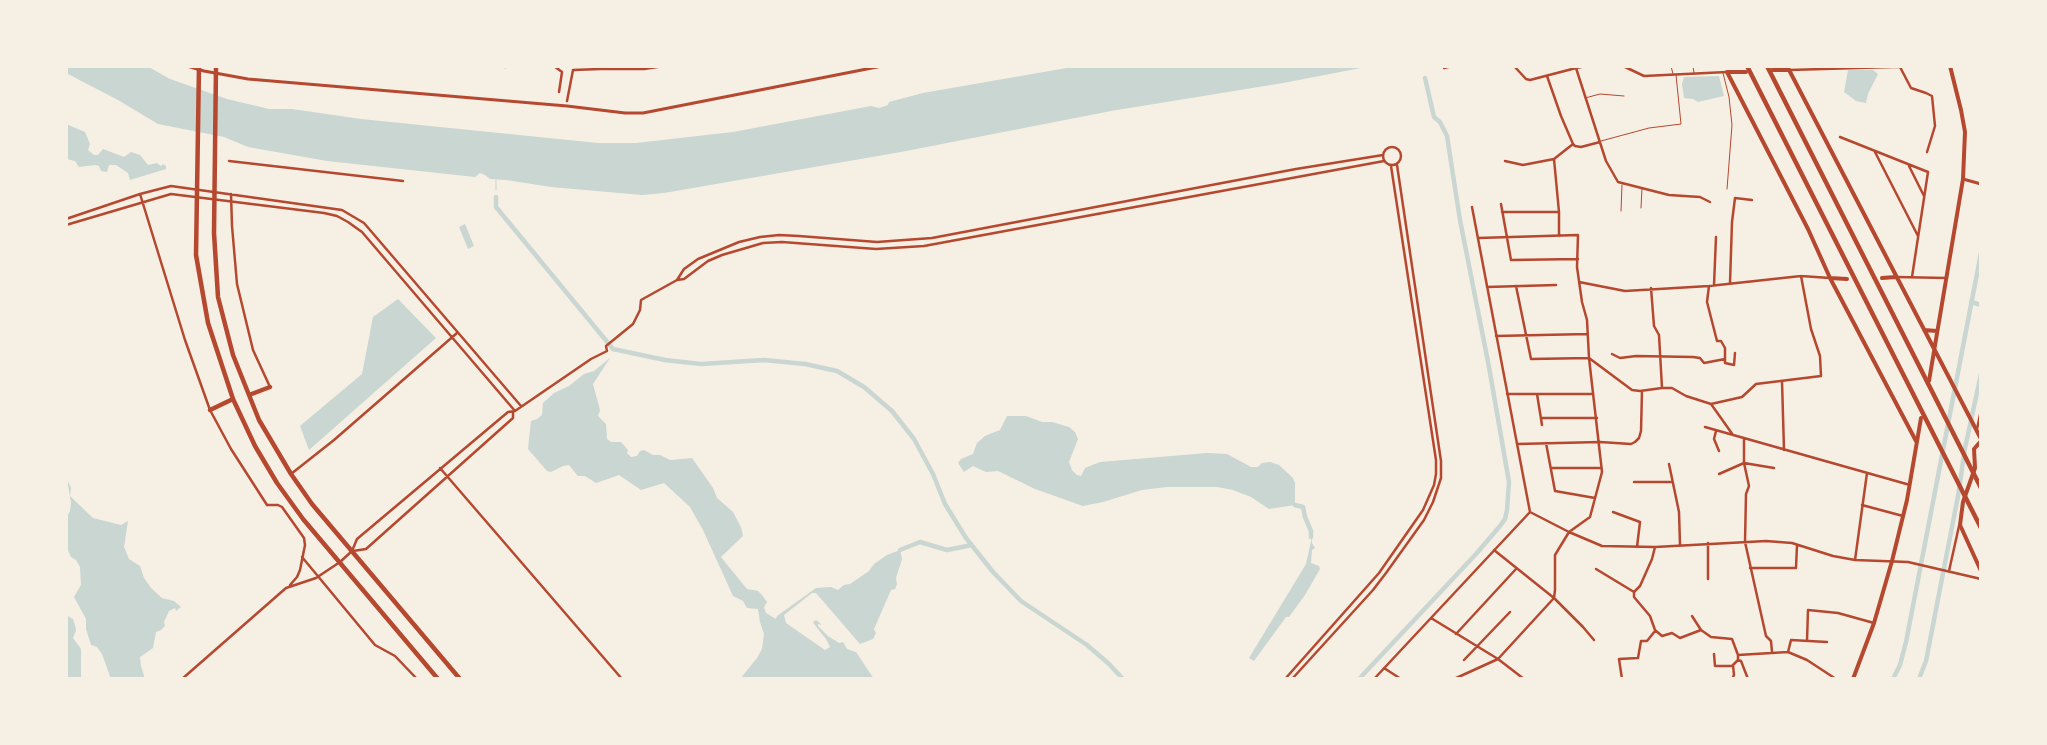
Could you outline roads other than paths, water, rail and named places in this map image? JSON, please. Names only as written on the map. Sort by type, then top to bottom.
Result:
[{"type":"highway","points":[[199,66],[196,255],[199,281],[208,323],[233,400],[255,446],[277,483],[303,519],[438,679]]},
{"type":"highway","points":[[216,66],[214,265],[218,296],[233,355],[259,420],[291,474],[312,504],[460,679]]},
{"type":"highway","points":[[1769,68],[1981,488]]},
{"type":"highway","points":[[1746,69],[1981,528]]},
{"type":"highway","points":[[249,395],[270,387]]},
{"type":"highway","points":[[210,410],[233,400]]},
{"type":"main road","points":[[1929,381],[1963,179],[1965,154],[1964,132],[1958,95],[1950,66]]},
{"type":"main road","points":[[1769,68],[1788,68],[1981,440],[1974,449],[1975,468],[1963,502],[1960,525],[1981,571]]},
{"type":"main road","points":[[1746,69],[1725,72],[1808,229],[1830,278],[1916,440]]},
{"type":"main road","points":[[1882,278],[1896,277]]},
{"type":"main road","points":[[1830,278],[1847,279]]},
{"type":"main road","points":[[1924,330],[1938,331]]},
{"type":"main road","points":[[1852,679],[1874,623],[1892,561],[1910,485],[1921,418]]},
{"type":"street","points":[[187,66],[204,72],[248,79],[567,106],[625,113],[643,113],[882,66]]},
{"type":"street","points":[[554,66],[562,72],[559,92]]},
{"type":"street","points":[[567,101],[573,70],[664,66]]},
{"type":"street","points":[[1444,66],[1444,68],[1452,66]]},
{"type":"street","points":[[1514,66],[1526,79],[1530,80],[1586,66]]},
{"type":"street","points":[[1623,66],[1644,76],[1725,72]]},
{"type":"street","points":[[1788,68],[1927,66]]},
{"type":"street","points":[[1900,67],[1911,88],[1932,96],[1935,126],[1927,152]]},
{"type":"street","points":[[1576,68],[1600,142],[1610,170],[1616,180],[1622,184],[1669,195],[1700,197],[1710,202]]},
{"type":"street","points":[[1547,76],[1573,144],[1580,146],[1600,142]]},
{"type":"street","points":[[1840,136],[1928,172],[1912,277]]},
{"type":"street","points":[[1505,161],[1523,165],[1554,159],[1573,144]]},
{"type":"street","points":[[677,280],[684,269],[702,257],[739,242],[779,235],[877,242],[932,238],[1383,154],[1389,148],[1398,149],[1401,157],[1396,165],[1439,446],[1442,478],[1424,520],[1373,590],[1292,679]]},
{"type":"street","points":[[1875,151],[1918,236]]},
{"type":"street","points":[[1383,154],[1384,161]]},
{"type":"street","points":[[1554,159],[1560,236]]},
{"type":"street","points":[[229,161],[403,181]]},
{"type":"street","points":[[352,551],[366,549],[513,418],[514,412],[520,406],[606,351],[606,346],[633,324],[640,310],[642,300],[677,280],[684,279],[706,262],[722,255],[763,243],[802,242],[876,249],[898,249],[933,245],[1384,161],[1391,166],[1434,446],[1436,474],[1434,486],[1423,510],[1361,595],[1285,679]]},
{"type":"street","points":[[1908,164],[1924,196]]},
{"type":"street","points":[[1391,166],[1396,165]]},
{"type":"street","points":[[1963,179],[1981,184]]},
{"type":"street","points":[[1226,182],[1227,190]]},
{"type":"street","points":[[66,219],[140,194],[171,186],[342,210],[364,223],[520,406]]},
{"type":"street","points":[[140,194],[185,340],[210,410],[230,449],[267,505],[282,507],[304,538],[305,544],[297,577],[182,679]]},
{"type":"street","points":[[66,224],[171,194],[337,216],[355,226],[410,287],[514,412]]},
{"type":"street","points":[[231,194],[237,284],[254,350],[270,387]]},
{"type":"street","points":[[1730,284],[1732,222],[1735,198],[1752,200]]},
{"type":"street","points":[[1501,204],[1512,260],[1578,260]]},
{"type":"street","points":[[324,213],[325,207]]},
{"type":"street","points":[[1472,207],[1530,512]]},
{"type":"street","points":[[1078,211],[1079,218]]},
{"type":"street","points":[[1502,212],[1559,212]]},
{"type":"street","points":[[1454,679],[1498,659],[1554,598],[1556,590],[1555,555],[1568,532],[1590,517],[1602,468],[1588,334],[1579,282],[1578,235],[1478,238]]},
{"type":"street","points":[[1714,285],[1716,237]]},
{"type":"street","points":[[898,241],[898,249]]},
{"type":"street","points":[[702,257],[706,262]]},
{"type":"street","points":[[1579,282],[1625,291],[1709,286],[1802,276],[1830,278]]},
{"type":"street","points":[[1516,286],[1530,359],[1589,358],[1632,390],[1672,388],[1689,397],[1711,404],[1742,398],[1756,384],[1821,376],[1820,356],[1810,329],[1802,276]]},
{"type":"street","points":[[1896,277],[1947,278]]},
{"type":"street","points":[[410,287],[415,283]]},
{"type":"street","points":[[1487,287],[1556,285]]},
{"type":"street","points":[[1709,286],[1707,302],[1717,341],[1721,341],[1726,348],[1726,363],[1734,365],[1735,353]]},
{"type":"street","points":[[1651,288],[1654,326],[1659,335],[1662,388]]},
{"type":"street","points":[[1412,303],[1417,302]]},
{"type":"street","points":[[291,474],[334,440],[457,333]]},
{"type":"street","points":[[1496,336],[1588,334]]},
{"type":"street","points":[[1612,354],[1620,358],[1698,357],[1704,363],[1726,359]]},
{"type":"street","points":[[1782,382],[1784,450]]},
{"type":"street","points":[[1517,444],[1600,442],[1631,444],[1639,438],[1642,391]]},
{"type":"street","points":[[1507,394],[1594,394]]},
{"type":"street","points":[[1537,394],[1542,425]]},
{"type":"street","points":[[1711,404],[1733,435]]},
{"type":"street","points":[[1976,429],[1981,410]]},
{"type":"street","points":[[286,588],[319,577],[340,562],[352,551],[357,539],[508,412],[514,412]]},
{"type":"street","points":[[1541,418],[1597,418]]},
{"type":"street","points":[[1705,427],[1910,485]]},
{"type":"street","points":[[1716,431],[1714,439],[1719,450]]},
{"type":"street","points":[[1744,439],[1744,463],[1749,486],[1746,494],[1746,542],[1766,636],[1771,641],[1772,652]]},
{"type":"street","points":[[1546,443],[1555,491],[1595,498]]},
{"type":"street","points":[[1434,446],[1439,446]]},
{"type":"street","points":[[1720,474],[1744,463],[1774,468]]},
{"type":"street","points":[[1669,464],[1678,512],[1680,545]]},
{"type":"street","points":[[440,468],[622,679]]},
{"type":"street","points":[[1551,468],[1602,468]]},
{"type":"street","points":[[1855,560],[1867,473]]},
{"type":"street","points":[[1634,482],[1672,482]]},
{"type":"street","points":[[1862,505],[1903,516]]},
{"type":"street","points":[[1530,512],[1568,532],[1602,546],[1655,548],[1708,543],[1766,541],[1796,545],[1833,556],[1855,560],[1908,562],[1981,578]]},
{"type":"street","points":[[1374,679],[1530,512]]},
{"type":"street","points":[[1613,512],[1640,522],[1637,547]]},
{"type":"street","points":[[1948,570],[1960,525]]},
{"type":"street","points":[[1708,543],[1708,579]]},
{"type":"street","points":[[1750,568],[1796,568],[1796,545]]},
{"type":"street","points":[[1634,592],[1640,586],[1655,548]]},
{"type":"street","points":[[1494,550],[1554,598],[1583,626],[1594,640]]},
{"type":"street","points":[[302,557],[375,644],[395,656],[407,666],[417,679]]},
{"type":"street","points":[[1456,634],[1517,568]]},
{"type":"street","points":[[1381,569],[1386,572]]},
{"type":"street","points":[[1596,569],[1634,592]]},
{"type":"street","points":[[1634,592],[1634,597],[1650,616],[1655,630],[1662,636],[1672,633],[1680,638],[1701,630]]},
{"type":"street","points":[[1807,641],[1808,610],[1838,613],[1874,623]]},
{"type":"street","points":[[1464,660],[1510,612]]},
{"type":"street","points":[[1692,616],[1701,630],[1710,637],[1732,639],[1738,660],[1741,662],[1748,679]]},
{"type":"street","points":[[1430,618],[1498,659],[1524,679]]},
{"type":"street","points":[[1622,679],[1619,660],[1638,658],[1641,641],[1647,640],[1655,630]]},
{"type":"street","points":[[1788,652],[1791,640],[1827,642]]},
{"type":"street","points":[[1310,650],[1315,653]]},
{"type":"street","points":[[1738,655],[1788,652],[1807,660],[1836,679]]},
{"type":"street","points":[[1714,654],[1715,666],[1733,666]]},
{"type":"street","points":[[1732,679],[1734,675],[1733,666],[1735,661],[1738,660]]},
{"type":"street","points":[[1384,668],[1401,679]]},
{"type":"lane","points":[[1600,142],[1649,128],[1681,124],[1671,66]]},
{"type":"lane","points":[[1693,66],[1694,74]]},
{"type":"lane","points":[[1725,72],[1732,125],[1727,189]]},
{"type":"lane","points":[[1585,98],[1600,94],[1624,96]]},
{"type":"lane","points":[[1621,212],[1622,184]]},
{"type":"lane","points":[[1641,208],[1643,188]]},
{"type":"waterway","points":[[1359,679],[1476,554],[1505,519],[1507,510],[1509,482],[1460,220],[1447,136],[1440,122],[1434,117],[1425,78]]},
{"type":"waterway","points":[[496,180],[496,190]]},
{"type":"waterway","points":[[496,197],[496,207],[613,349],[665,360],[701,364],[764,360],[805,364],[837,371],[864,387],[892,411],[914,439],[933,474],[945,504],[966,538],[993,572],[1021,601],[1087,645],[1123,679]]},
{"type":"waterway","points":[[1893,679],[1900,665],[1906,642],[1981,253]]},
{"type":"waterway","points":[[1971,302],[1981,305]]},
{"type":"waterway","points":[[1919,679],[1926,661],[1958,496],[1965,448],[1981,374]]},
{"type":"waterway","points":[[1295,505],[1303,507],[1311,531],[1311,537]]},
{"type":"waterway","points":[[900,550],[920,542],[947,550],[972,545]]}]
